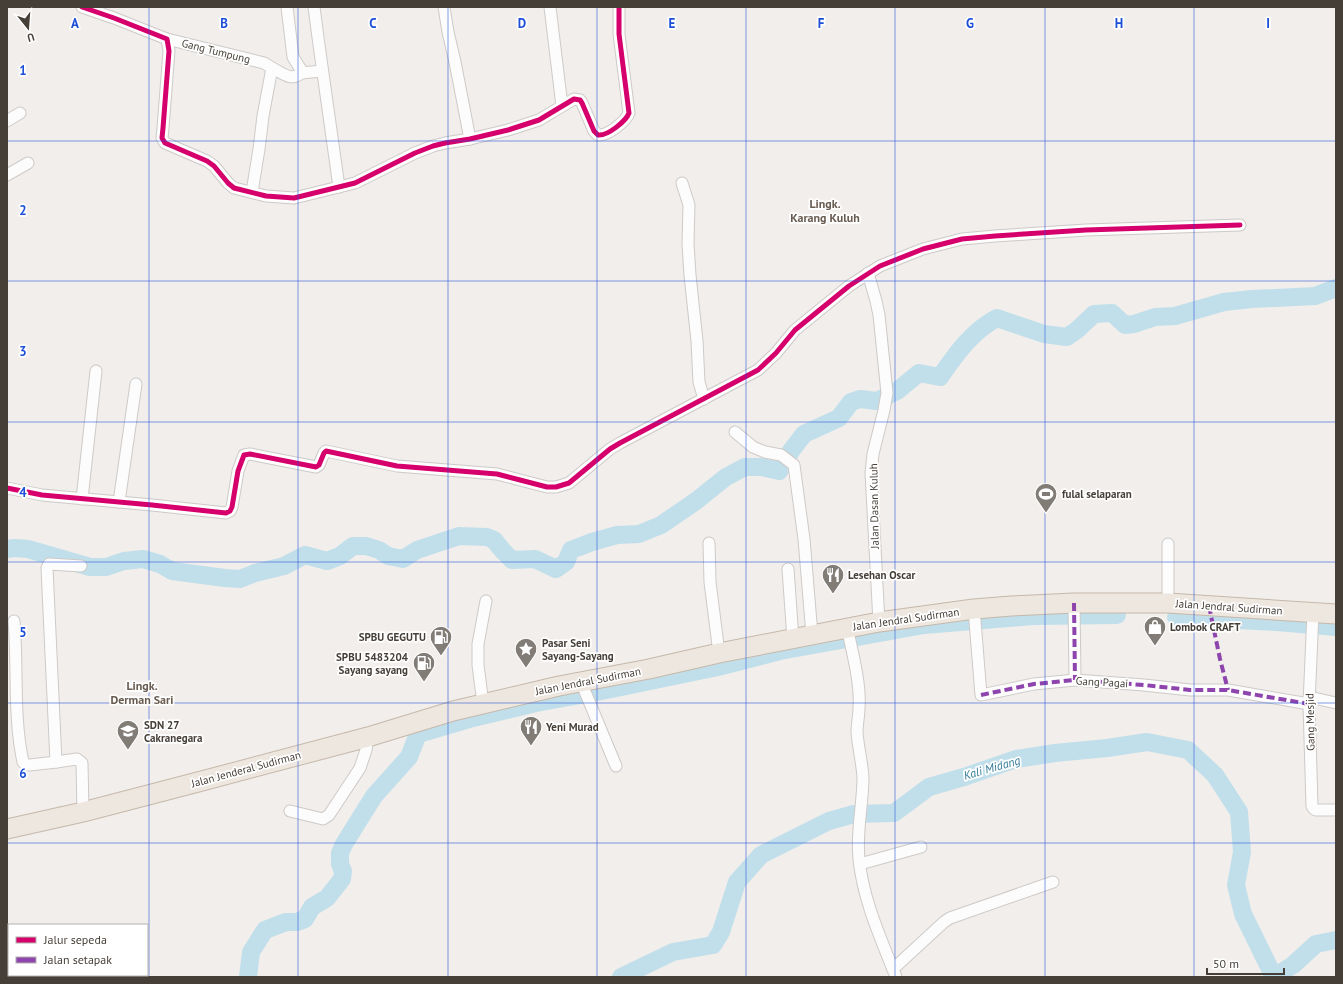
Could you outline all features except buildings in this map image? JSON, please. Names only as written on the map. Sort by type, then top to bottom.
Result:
[{"type":"highway","name":"Jalan Jendral Sudirman","points":[[483,704],[584,690],[649,669],[719,653],[812,635],[849,636],[879,622],[975,618],[1011,606],[1074,612],[1168,603],[1336,614]]},
{"type":"highway","name":"Jalan Jenderal Sudirman","points":[[7,829],[83,812],[368,737],[453,711],[483,704]]},
{"type":"street","name":"Gang Tumpung","points":[[82,7],[167,39],[268,66],[294,78],[298,77],[302,73]]},
{"type":"street","points":[[287,7],[293,57],[302,73],[322,71]]},
{"type":"street","points":[[314,7],[339,188]]},
{"type":"street","points":[[444,7],[470,139]]},
{"type":"street","points":[[550,7],[562,106]]},
{"type":"street","points":[[167,39],[169,51],[162,138],[170,146],[207,160],[234,188],[266,196],[294,198],[355,183],[415,153],[434,146],[508,130],[539,120],[574,99],[580,100],[594,130],[598,135],[601,136],[606,134],[624,121],[628,116],[630,107],[619,34],[619,7]]},
{"type":"street","points":[[252,192],[259,149],[268,66]]},
{"type":"street","points":[[7,121],[20,114]]},
{"type":"street","points":[[7,175],[28,163]]},
{"type":"street","points":[[682,183],[689,205],[688,244],[690,275],[697,341],[699,382],[704,399]]},
{"type":"street","points":[[7,488],[42,495],[82,500],[119,502],[228,513],[232,507],[241,461],[244,455],[247,454],[316,467],[319,465],[324,453],[329,451],[397,466],[497,474],[547,487],[562,486],[576,478],[610,449],[758,370],[776,353],[795,330],[868,273],[893,260],[923,249],[962,239],[1071,231],[1240,225]]},
{"type":"street","name":"Jalan Dasan Kuluh","points":[[868,273],[879,315],[887,393],[873,454],[871,473],[879,622]]},
{"type":"street","points":[[82,500],[96,371]]},
{"type":"street","points":[[119,502],[136,384]]},
{"type":"street","points":[[735,432],[753,446],[765,452],[779,454],[794,465],[804,539],[812,635]]},
{"type":"street","points":[[709,543],[710,582],[719,653]]},
{"type":"street","points":[[1168,544],[1168,603]]},
{"type":"street","points":[[56,762],[47,568],[50,564],[81,566]]},
{"type":"street","points":[[788,569],[792,639]]},
{"type":"street","points":[[483,704],[478,664],[478,644],[486,600]]},
{"type":"street","points":[[1074,612],[1075,680]]},
{"type":"street","name":"Gang Mesjid","points":[[1313,612],[1309,701],[1312,806],[1316,810],[1336,810]]},
{"type":"street","name":"Gang Pagai","points":[[975,618],[981,695],[1034,684],[1075,680],[1190,690],[1228,690],[1309,701],[1336,703]]},
{"type":"street","points":[[14,621],[17,668],[16,706],[23,762],[26,765],[30,765],[77,759],[82,763],[83,812]]},
{"type":"street","points":[[849,636],[858,685],[859,708],[857,733],[863,776],[859,833],[860,864],[864,887],[873,918],[894,973],[944,922],[950,918],[1053,882]]},
{"type":"street","points":[[584,690],[616,766]]},
{"type":"street","points":[[290,811],[322,819],[329,815],[360,768],[366,750],[368,737]]},
{"type":"street","points":[[860,864],[922,847]]},
{"type":"waterway","points":[[7,549],[28,549],[90,567],[106,567],[124,561],[143,559],[160,564],[172,571],[240,579],[255,573],[284,566],[305,555],[327,561],[340,556],[353,546],[366,546],[379,550],[388,556],[403,559],[417,550],[459,536],[487,537],[494,540],[512,560],[535,559],[556,569],[566,562],[571,550],[617,535],[639,534],[661,525],[696,501],[726,477],[745,467],[762,467],[779,471],[791,451],[804,434],[839,418],[851,402],[860,399],[877,401],[897,391],[919,373],[940,377],[972,336],[988,323],[997,318],[1044,334],[1067,337],[1094,314],[1112,313],[1125,325],[1134,324],[1155,317],[1175,316],[1224,302],[1315,296],[1336,288]]},
{"type":"waterway","points":[[248,977],[251,952],[265,930],[286,922],[297,922],[305,919],[312,907],[327,898],[342,879],[343,871],[340,864],[340,853],[344,844],[374,796],[409,757],[418,734],[469,719],[536,703],[718,667],[780,651],[924,625],[1033,616],[1117,615]]},
{"type":"waterway","points":[[1176,617],[1277,622],[1336,627]]},
{"type":"waterway","name":"Kali Midang","points":[[621,977],[673,952],[713,945],[721,932],[737,882],[761,855],[829,821],[854,814],[894,813],[929,787],[964,777],[1016,759],[1147,742],[1188,750],[1215,775],[1239,812],[1242,852],[1236,885],[1243,914],[1274,977]]},
{"type":"waterway","name":"Kali Midang","points":[[1274,977],[1293,965],[1316,944],[1336,940]]},
{"type":"marked path","points":[[1074,603],[1075,680]]},
{"type":"marked path","points":[[1209,606],[1228,690]]},
{"type":"marked path","points":[[981,695],[1034,684],[1075,680],[1190,690],[1228,690],[1309,704]]},
{"type":"cycle path","points":[[82,7],[167,39],[169,51],[162,138],[165,143],[207,161],[214,166],[234,188],[266,196],[294,198],[355,183],[415,153],[433,146],[508,130],[539,120],[574,99],[580,100],[594,131],[598,135],[611,131],[621,124],[629,113],[619,34],[619,7]]},
{"type":"cycle path","points":[[7,488],[42,495],[226,513],[230,511],[232,507],[238,471],[244,455],[250,454],[316,467],[319,465],[326,451],[397,466],[497,474],[547,487],[556,487],[569,483],[610,449],[620,443],[758,370],[776,353],[795,330],[849,286],[880,266],[923,249],[962,239],[995,236],[1086,230],[1240,225]]},
{"type":"place","name":"fulal selaparan","points":[[1046,514]]},
{"type":"place","name":"Lesehan Oscar","points":[[833,594]]},
{"type":"place","name":"Lombok CRAFT","points":[[1155,646]]},
{"type":"place","name":"SPBU GEGUTU","points":[[441,656]]},
{"type":"place","name":"Pasar Seni Sayang-Sayang","points":[[526,668]]},
{"type":"place","name":"SPBU 5483204 Sayang sayang","points":[[424,682]]},
{"type":"place","name":"Yeni Murad","points":[[531,746]]},
{"type":"place","name":"SDN 27 Cakranegara","points":[[128,750]]},
{"type":"district","name":"Lingk. Karang Kuluh","points":[[825,211]]},
{"type":"district","name":"Lingk. Derman Sari","points":[[142,693]]}]
